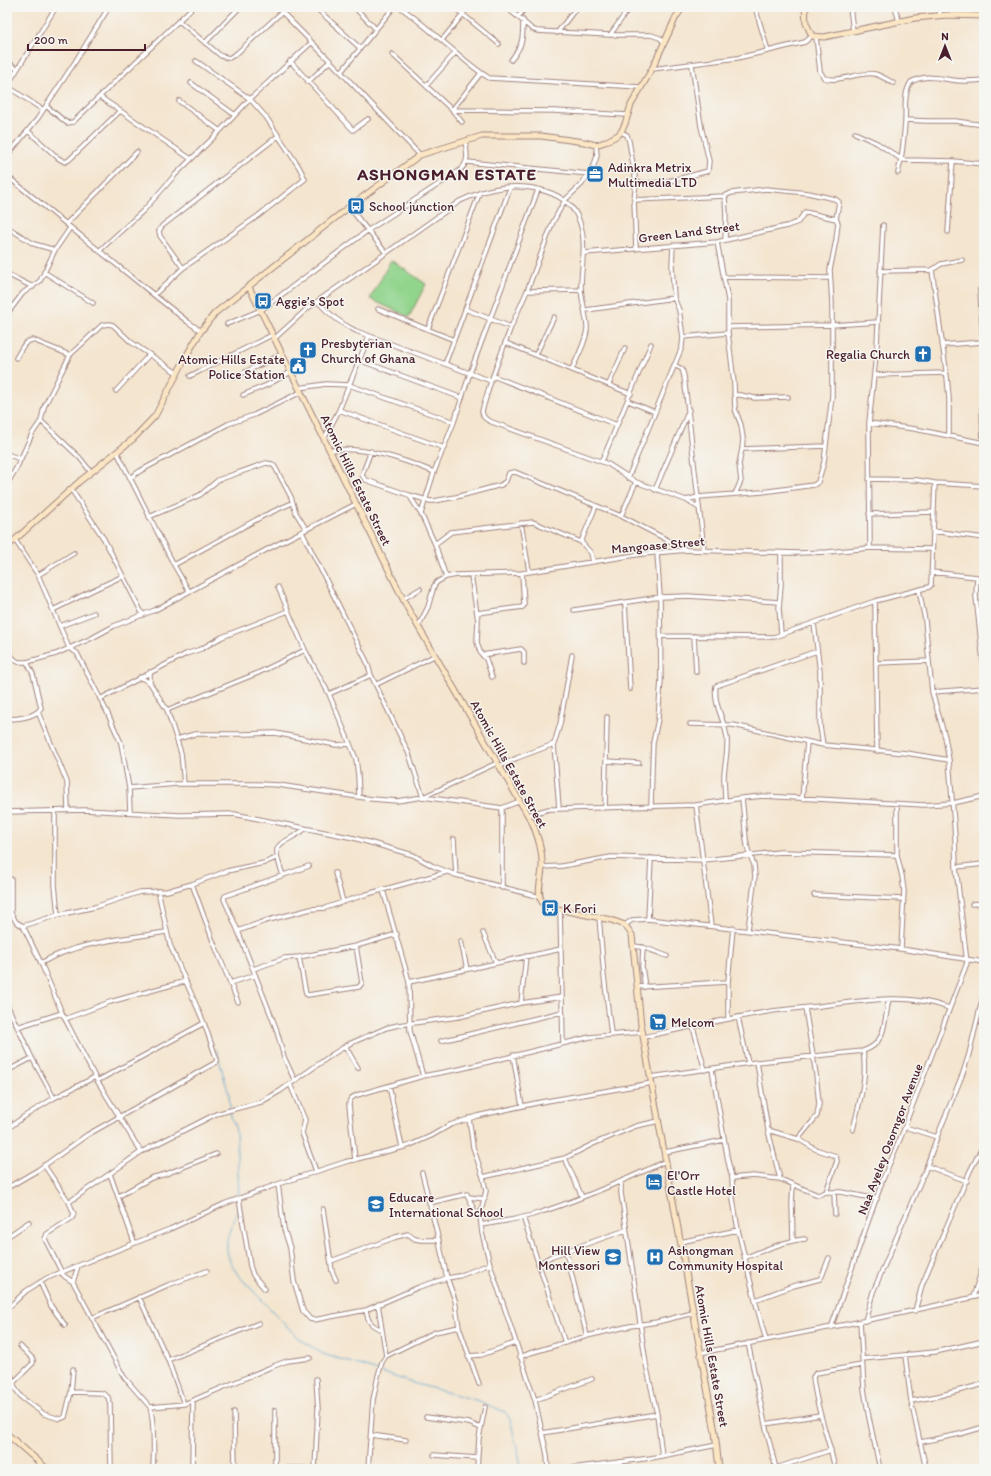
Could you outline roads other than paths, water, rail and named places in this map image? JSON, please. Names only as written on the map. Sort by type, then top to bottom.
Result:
[{"type":"street","points":[[43,110],[7,86],[56,7]]},
{"type":"street","points":[[7,156],[46,106],[109,7]]},
{"type":"street","points":[[46,106],[65,122],[71,123],[193,7]]},
{"type":"street","points":[[205,43],[240,7]]},
{"type":"street","points":[[277,7],[420,156]]},
{"type":"street","points":[[315,7],[360,48]]},
{"type":"street","points":[[354,7],[376,28]]},
{"type":"street","points":[[341,72],[394,7]]},
{"type":"street","points":[[400,7],[442,40],[455,53],[489,78],[640,87]]},
{"type":"street","points":[[454,7],[498,44]]},
{"type":"street","points":[[442,40],[469,7]]},
{"type":"street","points":[[506,7],[532,29],[543,32],[654,36],[660,38],[664,42]]},
{"type":"street","points":[[518,17],[526,7]]},
{"type":"street","points":[[557,33],[577,7]]},
{"type":"street","points":[[610,35],[630,7]]},
{"type":"street","points":[[7,547],[71,489],[133,439],[155,416],[201,331],[215,313],[349,207],[420,156],[465,140],[482,136],[540,136],[596,145],[611,140],[621,132],[631,104],[652,69],[664,42],[683,7]]},
{"type":"street","points":[[755,7],[768,51]]},
{"type":"street","points":[[805,7],[806,23],[814,36],[820,71],[823,77],[827,79],[876,74],[893,83]]},
{"type":"street","points":[[850,7],[852,31]]},
{"type":"street","points":[[895,7],[899,21]]},
{"type":"street","points":[[939,16],[941,7]]},
{"type":"street","points":[[179,21],[221,56],[231,57],[282,12]]},
{"type":"street","points":[[652,69],[737,58],[805,42],[814,36],[824,37],[899,21],[939,16],[984,16]]},
{"type":"street","points":[[511,60],[521,48],[523,20]]},
{"type":"street","points":[[98,251],[144,210],[175,175],[250,99],[311,43]]},
{"type":"street","points":[[426,86],[455,53]]},
{"type":"street","points":[[392,54],[452,110],[462,122]]},
{"type":"street","points":[[7,61],[17,69]]},
{"type":"street","points":[[154,295],[182,268],[258,216],[305,179],[299,167],[266,117],[250,99],[196,61]]},
{"type":"street","points":[[290,61],[353,130],[368,119]]},
{"type":"street","points":[[308,82],[330,61]]},
{"type":"street","points":[[636,182],[664,181],[708,171],[709,161],[701,126],[692,65]]},
{"type":"street","points":[[452,110],[481,73]]},
{"type":"street","points":[[898,173],[905,120],[905,101],[908,87],[911,82],[929,77],[958,81],[984,80]]},
{"type":"street","points":[[191,83],[235,115]]},
{"type":"street","points":[[100,97],[191,159]]},
{"type":"street","points":[[179,101],[220,131]]},
{"type":"street","points":[[452,110],[554,111],[627,115]]},
{"type":"street","points":[[28,131],[58,158],[63,161],[67,161],[120,111]]},
{"type":"street","points":[[905,120],[963,121],[984,125]]},
{"type":"street","points":[[621,132],[627,135],[629,141],[636,182],[634,200],[636,249]]},
{"type":"street","points":[[855,133],[877,143],[904,160],[953,161],[984,164]]},
{"type":"street","points":[[182,268],[160,236],[159,230],[162,226],[278,136]]},
{"type":"street","points":[[227,324],[261,310],[367,231],[465,167],[467,162],[465,140]]},
{"type":"street","points":[[596,145],[597,156],[589,174],[575,192],[565,200],[553,222],[511,327],[491,381],[482,411],[484,418],[602,461],[636,482],[686,500],[699,508]]},
{"type":"street","points":[[66,224],[137,152]]},
{"type":"street","points":[[948,232],[953,161]]},
{"type":"street","points":[[467,162],[589,174]]},
{"type":"street","points":[[7,176],[98,251],[201,331]]},
{"type":"street","points":[[445,364],[510,188]]},
{"type":"street","points":[[190,376],[273,337],[308,308],[460,201],[480,192],[510,188],[522,188],[551,193],[565,200],[580,222],[584,253],[581,290],[586,310],[587,327],[586,334],[572,369]]},
{"type":"street","points":[[634,200],[725,196],[731,193],[766,189],[808,193],[838,200],[839,203],[836,219],[838,226],[830,265],[832,396],[826,446],[818,482],[814,485],[762,492],[698,496],[686,500]]},
{"type":"street","points":[[421,514],[434,472],[454,422],[470,373],[538,190]]},
{"type":"street","points":[[428,329],[480,192]]},
{"type":"street","points":[[725,196],[725,240]]},
{"type":"street","points":[[349,207],[386,253]]},
{"type":"street","name":"Green Land Street","points":[[584,253],[717,242],[796,223],[805,212],[836,219]]},
{"type":"street","points":[[870,548],[869,423],[878,322],[883,225]]},
{"type":"street","points":[[7,227],[31,242],[54,250]]},
{"type":"street","points":[[7,314],[23,292],[33,287],[40,281],[54,250],[70,228]]},
{"type":"street","points":[[717,242],[728,300],[728,333],[733,368],[734,409],[741,425],[742,449],[739,464],[740,481],[735,494]]},
{"type":"street","points":[[628,478],[682,347],[683,337],[679,310],[674,298],[672,266],[673,245]]},
{"type":"street","points":[[880,271],[932,270],[941,264],[962,260]]},
{"type":"street","points":[[932,270],[949,398],[949,435]]},
{"type":"street","points":[[44,272],[93,303]]},
{"type":"street","points":[[7,274],[33,287]]},
{"type":"street","points":[[724,276],[830,278]]},
{"type":"street","name":"Atomic Hills Estate Street","points":[[249,287],[418,627],[528,815],[539,841],[542,867],[540,897]]},
{"type":"street","points":[[526,291],[581,290]]},
{"type":"street","points":[[942,345],[983,342],[980,290]]},
{"type":"street","points":[[586,310],[674,298]]},
{"type":"street","points":[[318,302],[326,311],[344,325],[369,336],[491,381]]},
{"type":"street","points":[[378,309],[454,340]]},
{"type":"street","points":[[466,309],[511,327]]},
{"type":"street","points":[[536,354],[554,318]]},
{"type":"street","points":[[729,327],[832,325],[878,322]]},
{"type":"street","points":[[7,484],[32,434],[41,421],[44,407],[70,355],[102,325],[113,325],[131,342],[177,373]]},
{"type":"street","points":[[683,337],[728,333]]},
{"type":"street","points":[[324,440],[339,410],[369,336]]},
{"type":"street","points":[[16,358],[24,345],[33,340],[70,355]]},
{"type":"street","points":[[506,342],[630,394]]},
{"type":"street","points":[[602,461],[651,344]]},
{"type":"street","points":[[609,384],[625,348]]},
{"type":"street","points":[[235,377],[282,354]]},
{"type":"street","points":[[116,391],[149,355]]},
{"type":"street","points":[[359,360],[462,398]]},
{"type":"street","points":[[674,365],[682,369],[689,409],[704,550]]},
{"type":"street","points":[[243,396],[291,372]]},
{"type":"street","points":[[874,375],[946,373]]},
{"type":"street","points":[[493,376],[617,425]]},
{"type":"street","points":[[130,478],[140,471],[228,424],[254,415],[300,390],[326,384],[349,385],[454,422]]},
{"type":"street","points":[[734,396],[740,395],[755,398],[788,397]]},
{"type":"street","points":[[869,423],[916,429],[984,443],[982,409],[984,400]]},
{"type":"street","points":[[628,401],[655,412]]},
{"type":"street","points":[[655,490],[689,409]]},
{"type":"street","points":[[339,410],[444,448]]},
{"type":"street","points":[[41,421],[80,458],[91,472]]},
{"type":"street","points":[[742,449],[826,446]]},
{"type":"street","points":[[330,450],[341,449],[371,451],[406,460],[434,472]]},
{"type":"street","points":[[371,451],[362,474],[363,477],[366,480],[408,495],[434,501],[456,497],[501,485],[506,481],[509,473],[512,471],[621,516],[688,550]]},
{"type":"street","points":[[117,452],[174,566],[189,591]]},
{"type":"street","points":[[7,454],[20,459]]},
{"type":"street","points":[[149,517],[200,495],[218,480],[266,463],[272,464],[275,467],[296,513],[306,529]]},
{"type":"street","points":[[870,479],[917,480],[935,483],[984,486]]},
{"type":"street","points":[[621,516],[636,482]]},
{"type":"street","points":[[661,636],[774,637],[875,601],[930,586],[935,483]]},
{"type":"street","points":[[71,489],[97,526],[143,615]]},
{"type":"street","points":[[408,495],[421,514],[435,544],[446,577],[437,582],[434,586],[428,607],[418,627]]},
{"type":"street","points":[[174,566],[263,516],[292,502]]},
{"type":"street","points":[[7,648],[18,662],[27,662],[50,656],[92,638],[114,626],[164,606],[266,550],[356,504]]},
{"type":"street","points":[[581,542],[596,506]]},
{"type":"street","points":[[870,514],[933,512]]},
{"type":"street","points":[[435,544],[451,532],[533,522],[581,542],[591,553],[593,562]]},
{"type":"street","points":[[521,523],[529,571]]},
{"type":"street","points":[[933,531],[984,538]]},
{"type":"street","points":[[302,532],[367,662],[409,754],[423,797]]},
{"type":"street","points":[[15,540],[38,575],[69,648],[77,653],[121,743],[129,788],[130,812]]},
{"type":"street","name":"Mangoase Street","points":[[446,577],[458,575],[522,572],[642,554],[688,550],[781,553],[828,552],[870,548],[931,549]]},
{"type":"street","points":[[38,575],[74,553]]},
{"type":"street","points":[[651,807],[654,743],[658,719],[661,680],[660,598],[657,553]]},
{"type":"street","points":[[781,553],[782,584],[779,602],[781,634]]},
{"type":"street","points":[[477,613],[523,607],[522,572]]},
{"type":"street","points":[[931,572],[977,577],[976,596],[984,670]]},
{"type":"street","points":[[471,575],[478,621],[478,642],[492,677]]},
{"type":"street","points":[[53,610],[123,576]]},
{"type":"street","points":[[278,587],[305,650],[329,694],[356,759],[359,797]]},
{"type":"street","points":[[403,598],[420,589]]},
{"type":"street","points":[[919,590],[925,620],[932,692],[945,737],[949,760],[956,867],[967,959]]},
{"type":"street","points":[[574,610],[625,602],[688,596],[713,596],[779,602]]},
{"type":"street","points":[[875,601],[877,751]]},
{"type":"street","points":[[625,602],[630,689]]},
{"type":"street","points":[[100,699],[140,677],[186,654],[201,649],[222,637],[288,611]]},
{"type":"street","points":[[60,626],[94,613]]},
{"type":"street","points":[[814,623],[820,672],[820,726],[823,745]]},
{"type":"street","points":[[694,636],[696,672]]},
{"type":"street","points":[[167,710],[258,673],[305,650]]},
{"type":"street","points":[[482,655],[522,650],[524,652],[524,663]]},
{"type":"street","points":[[725,800],[724,776],[727,738],[725,725],[716,703],[716,686],[817,651]]},
{"type":"street","points":[[559,808],[554,744],[560,724],[572,655]]},
{"type":"street","points":[[377,684],[434,656]]},
{"type":"street","points":[[876,663],[929,661]]},
{"type":"street","points":[[7,720],[24,717],[38,712],[41,708],[33,674],[27,662]]},
{"type":"street","points":[[150,672],[150,683]]},
{"type":"street","points":[[329,694],[372,675]]},
{"type":"street","points":[[140,677],[150,683],[167,710],[181,753],[184,784]]},
{"type":"street","points":[[932,692],[984,688]]},
{"type":"street","points":[[38,712],[67,782],[68,810]]},
{"type":"street","points":[[605,808],[607,716]]},
{"type":"street","points":[[690,724],[733,725],[823,745],[949,760]]},
{"type":"street","points":[[177,739],[195,734],[245,734],[275,732],[336,745],[350,744]]},
{"type":"street","points":[[802,799],[807,742]]},
{"type":"street","points":[[129,788],[184,784],[234,783],[278,785],[397,801],[423,797],[498,764],[554,744]]},
{"type":"street","points":[[606,761],[640,763]]},
{"type":"street","points":[[528,815],[549,809],[559,808],[696,805],[763,796],[897,804],[953,803],[984,796]]},
{"type":"street","points":[[423,797],[502,808],[520,801]]},
{"type":"street","points":[[742,798],[746,839],[748,850],[754,865],[755,876],[748,930]]},
{"type":"street","points":[[897,804],[897,855],[902,876],[903,899],[901,949]]},
{"type":"street","points":[[696,805],[711,926]]},
{"type":"street","points":[[502,808],[502,888]]},
{"type":"street","points":[[7,812],[68,810],[204,815],[234,814],[354,838],[413,855],[456,875],[540,897],[544,905],[560,910],[611,920],[625,926],[632,920],[648,918],[901,949],[984,962]]},
{"type":"street","points":[[55,811],[55,885],[58,915]]},
{"type":"street","points":[[283,875],[276,858],[276,852],[279,844],[296,836],[305,828]]},
{"type":"street","points":[[454,839],[456,875]]},
{"type":"street","points":[[542,867],[562,866],[611,857],[703,860],[780,852],[897,855]]},
{"type":"street","points":[[23,926],[58,915],[95,907],[140,892],[167,891],[192,884],[227,871],[264,863],[276,858]]},
{"type":"street","points":[[648,918],[651,858]]},
{"type":"street","points":[[956,867],[984,864]]},
{"type":"street","points":[[295,1081],[284,1057],[276,1028],[253,969],[224,899],[225,896],[309,866]]},
{"type":"street","points":[[238,931],[272,919],[310,909],[324,908],[448,871]]},
{"type":"street","points":[[335,873],[343,902]]},
{"type":"street","points":[[10,879],[9,911],[16,922],[23,926],[41,963],[62,1013],[96,1079],[118,1117],[141,1152]]},
{"type":"street","points":[[192,884],[212,941],[238,1002]]},
{"type":"street","points":[[383,890],[397,934],[409,982],[410,1023],[423,1076]]},
{"type":"street","points":[[7,1188],[44,1165],[81,1139],[216,1063],[217,1060],[204,1023],[170,945],[158,891]]},
{"type":"street","points":[[814,895],[903,899]]},
{"type":"street","points":[[972,904],[984,903]]},
{"type":"street","points":[[560,910],[563,1043]]},
{"type":"street","points":[[599,917],[604,976],[612,1034]]},
{"type":"street","name":"Atomic Hills Estate Street","points":[[625,926],[632,935],[634,946],[637,988],[643,1035],[667,1161],[720,1469]]},
{"type":"street","points":[[728,1019],[728,982],[733,928]]},
{"type":"street","points":[[41,963],[76,948],[106,941],[166,932]]},
{"type":"street","points":[[484,933],[496,963]]},
{"type":"street","points":[[253,969],[286,958],[299,957],[356,946],[397,934]]},
{"type":"street","points":[[461,941],[467,969]]},
{"type":"street","points":[[299,957],[306,994],[308,995],[359,986],[362,983],[356,946]]},
{"type":"street","points":[[634,946],[643,947],[667,956]]},
{"type":"street","points":[[643,947],[642,968],[645,987]]},
{"type":"street","points":[[409,982],[561,949]]},
{"type":"street","points":[[522,1003],[526,956]]},
{"type":"street","name":"Naa Ayeley Osorngor Avenue","points":[[831,1328],[877,1199],[966,967],[967,959]]},
{"type":"street","points":[[230,983],[255,975]]},
{"type":"street","points":[[65,1019],[110,1002],[186,981]]},
{"type":"street","points":[[637,988],[728,982]]},
{"type":"street","points":[[865,1321],[873,1292],[927,1166],[967,1063],[984,992]]},
{"type":"street","points":[[69,1202],[141,1152],[216,1114],[261,1102],[295,1081],[345,1046],[386,1028],[410,1023],[458,1017],[522,1003],[562,997]]},
{"type":"street","points":[[355,1160],[349,1101],[357,1095],[423,1076],[460,1069],[590,1037],[612,1034],[643,1035],[772,1011],[855,1001],[888,999],[928,1001],[949,1008]]},
{"type":"street","points":[[7,1309],[26,1291],[40,1282],[134,1242],[170,1229],[224,1204],[316,1171],[421,1141],[450,1125],[469,1118],[705,1070],[813,1055],[863,1051],[874,1046],[878,1042],[885,1025],[888,999]]},
{"type":"street","points":[[7,1006],[32,1058],[54,1098]]},
{"type":"street","points":[[798,1139],[818,1116],[819,1110],[816,1074],[805,1008]]},
{"type":"street","points":[[441,1041],[562,1012]]},
{"type":"street","points":[[17,1027],[62,1013]]},
{"type":"street","points":[[738,1017],[748,1063]]},
{"type":"street","points":[[7,1128],[11,1124],[54,1098],[96,1079],[204,1023]]},
{"type":"street","points":[[693,1026],[705,1070]]},
{"type":"street","points":[[345,1046],[358,1068]]},
{"type":"street","points":[[853,1130],[865,1070],[863,1051]]},
{"type":"street","points":[[513,1055],[522,1106]]},
{"type":"street","points":[[7,1071],[32,1058]]},
{"type":"street","points":[[757,1062],[768,1130],[780,1179]]},
{"type":"street","points":[[712,1069],[732,1178],[733,1199],[738,1230],[766,1340]]},
{"type":"street","points":[[290,1084],[305,1122],[302,1133],[316,1171]]},
{"type":"street","points":[[389,1086],[402,1147]]},
{"type":"street","points":[[7,1117],[11,1124]]},
{"type":"street","points":[[469,1118],[473,1147],[479,1169],[484,1177],[486,1191],[480,1215],[481,1225],[490,1264],[535,1400],[548,1469]]},
{"type":"street","points":[[484,1177],[565,1158],[593,1144],[636,1126],[659,1121]]},
{"type":"street","points":[[905,1127],[937,1137]]},
{"type":"street","points":[[768,1130],[798,1139],[815,1149],[833,1154],[837,1157],[826,1192]]},
{"type":"street","points":[[665,1152],[724,1140]]},
{"type":"street","points":[[914,1311],[922,1285],[967,1181],[982,1154],[984,1144]]},
{"type":"street","points":[[119,1196],[151,1178],[166,1174],[216,1154]]},
{"type":"street","points":[[565,1158],[582,1197]]},
{"type":"street","points":[[481,1225],[523,1217],[552,1209],[621,1182],[667,1161]]},
{"type":"street","points":[[44,1165],[69,1202],[74,1214],[73,1217],[47,1234],[45,1239],[64,1276],[73,1282],[124,1377],[150,1407],[152,1412],[153,1469]]},
{"type":"street","points":[[927,1166],[967,1181]]},
{"type":"street","points":[[422,1173],[447,1278],[455,1300],[459,1327],[479,1384]]},
{"type":"street","points":[[110,1174],[134,1242]]},
{"type":"street","points":[[732,1178],[753,1176],[780,1179],[815,1195],[820,1195],[826,1192],[834,1192],[848,1193],[877,1199]]},
{"type":"street","points":[[621,1182],[621,1194],[646,1364],[657,1414],[662,1456]]},
{"type":"street","points":[[278,1184],[284,1229],[290,1248],[294,1281],[305,1314],[314,1320],[366,1310],[447,1278],[459,1276],[490,1264]]},
{"type":"street","points":[[793,1185],[793,1240]]},
{"type":"street","points":[[834,1192],[835,1214]]},
{"type":"street","points":[[429,1203],[464,1194],[467,1194],[469,1197],[485,1199]]},
{"type":"street","points":[[469,1197],[475,1212],[480,1215]]},
{"type":"street","points":[[239,1199],[250,1266],[253,1275],[265,1289]]},
{"type":"street","points":[[323,1209],[332,1271],[336,1280]]},
{"type":"street","points":[[523,1217],[565,1343]]},
{"type":"street","points":[[7,1237],[29,1222]]},
{"type":"street","points":[[538,1264],[552,1256],[626,1230]]},
{"type":"street","points":[[680,1242],[738,1230]]},
{"type":"street","points":[[331,1261],[408,1234],[415,1239],[438,1240]]},
{"type":"street","points":[[746,1257],[793,1240],[805,1239]]},
{"type":"street","points":[[566,1252],[587,1336]]},
{"type":"street","points":[[755,1300],[788,1287],[820,1279],[829,1258]]},
{"type":"street","points":[[973,1297],[984,1262]]},
{"type":"street","points":[[73,1282],[78,1266]]},
{"type":"street","points":[[92,1318],[139,1297],[207,1271]]},
{"type":"street","points":[[40,1282],[52,1306],[65,1325]]},
{"type":"street","points":[[700,1353],[831,1328],[973,1297],[984,1296]]},
{"type":"street","points":[[139,1297],[168,1360],[184,1404]]},
{"type":"street","points":[[368,1469],[373,1400],[380,1368],[386,1356],[378,1304]]},
{"type":"street","points":[[366,1310],[368,1320],[374,1327],[382,1330]]},
{"type":"street","points":[[520,1358],[530,1353],[587,1336],[657,1322],[692,1313]]},
{"type":"street","points":[[860,1322],[862,1365],[869,1418],[880,1469]]},
{"type":"street","points":[[168,1360],[259,1323]]},
{"type":"street","points":[[386,1356],[427,1335],[459,1327]]},
{"type":"street","points":[[862,1359],[935,1352],[984,1341]]},
{"type":"street","points":[[468,1356],[481,1355],[515,1343]]},
{"type":"street","points":[[748,1343],[776,1469],[831,1450]]},
{"type":"street","points":[[14,1382],[33,1363],[33,1359],[20,1346]]},
{"type":"street","points":[[905,1355],[911,1401],[926,1469]]},
{"type":"street","points":[[150,1407],[184,1404],[282,1363],[297,1359],[310,1358]]},
{"type":"street","points":[[835,1469],[831,1450],[820,1416],[813,1377],[814,1374],[820,1372],[862,1365]]},
{"type":"street","points":[[7,1370],[14,1382],[16,1391],[26,1402],[44,1414],[60,1419],[65,1417],[71,1392],[73,1369]]},
{"type":"street","points":[[315,1469],[318,1409],[316,1379]]},
{"type":"street","points":[[535,1400],[592,1379]]},
{"type":"street","points":[[911,1401],[938,1396],[984,1384]]},
{"type":"street","points":[[71,1392],[102,1393],[108,1396],[110,1401],[111,1469]]},
{"type":"street","points":[[192,1469],[193,1400]]},
{"type":"street","points":[[477,1469],[480,1428],[485,1407]]},
{"type":"street","points":[[275,1410],[275,1468]]},
{"type":"street","points":[[234,1412],[235,1469]]},
{"type":"street","points":[[542,1433],[657,1414]]},
{"type":"street","points":[[765,1424],[820,1416]]},
{"type":"street","points":[[426,1417],[469,1423],[480,1428]]},
{"type":"street","points":[[921,1442],[984,1427]]},
{"type":"street","points":[[7,1434],[47,1469]]},
{"type":"street","points":[[371,1435],[406,1440]]},
{"type":"street","points":[[564,1469],[662,1456],[717,1445]]},
{"type":"street","points":[[434,1455],[478,1458]]},
{"type":"street","points":[[250,1469],[305,1469]]},
{"type":"waterway","points":[[216,1049],[229,1095],[230,1107]]},
{"type":"waterway","points":[[230,1113],[236,1131],[239,1195]]},
{"type":"waterway","points":[[238,1203],[237,1214],[227,1241],[227,1252],[238,1275],[298,1338],[323,1354],[378,1371]]},
{"type":"waterway","points":[[381,1372],[409,1382],[479,1401],[505,1412],[510,1419],[522,1469]]},
{"type":"place","name":"Adinkra Metrix Multimedia LTD","points":[[595,174]]},
{"type":"place","name":"School junction","points":[[356,206]]},
{"type":"place","name":"Aggie’s Spot","points":[[263,301]]},
{"type":"place","name":"Presbyterian Church of Ghana","points":[[308,350]]},
{"type":"place","name":"Regalia Church","points":[[923,354]]},
{"type":"place","name":"Atomic Hills Estate Police Station","points":[[298,366]]},
{"type":"place","name":"K Fori","points":[[550,908]]},
{"type":"place","name":"Melcom","points":[[658,1022]]},
{"type":"place","name":"El'Orr Castle Hotel","points":[[654,1182]]},
{"type":"place","name":"Educare International School","points":[[376,1204]]},
{"type":"place","name":"Hill View Montessori","points":[[613,1257]]},
{"type":"place","name":"Ashongman Community Hospital","points":[[655,1257]]},
{"type":"district","name":"ASHONGMAN ESTATE","points":[[447,174]]}]
